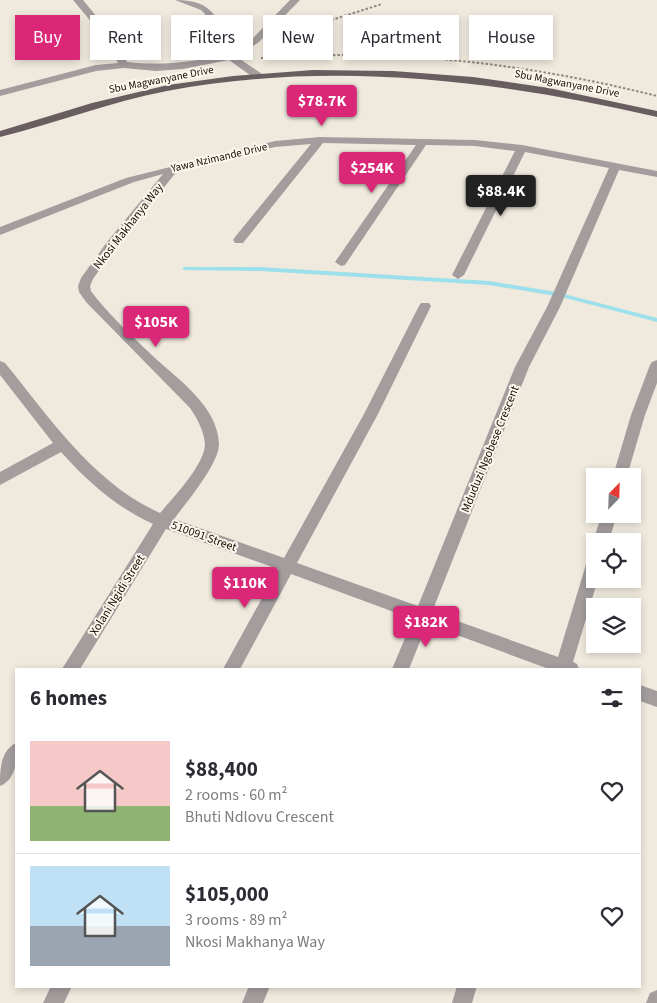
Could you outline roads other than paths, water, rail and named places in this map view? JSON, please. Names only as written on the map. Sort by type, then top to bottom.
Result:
[{"type":"main road","name":"Sbu Magwanyane Drive","points":[[0,134],[117,99],[192,84],[258,76],[321,73],[410,74],[513,85],[657,114]]},
{"type":"street","points":[[78,0],[108,36],[124,65]]},
{"type":"street","points":[[180,0],[204,8],[210,15]]},
{"type":"street","points":[[253,42],[295,0]]},
{"type":"street","points":[[0,93],[96,68],[124,65],[156,68],[183,66],[215,60]]},
{"type":"street","points":[[235,60],[258,76]]},
{"type":"street","points":[[238,240],[320,140]]},
{"type":"street","name":"Yawa Nzimande Drive","points":[[0,231],[130,180],[275,144],[320,140],[424,141],[522,148],[657,174]]},
{"type":"street","points":[[341,262],[424,141]]},
{"type":"street","points":[[458,275],[522,148]]},
{"type":"street","name":"Mduduzi Ngobese Crescent","points":[[400,668],[524,364],[556,307],[562,286],[616,165]]},
{"type":"street","name":"Nkosi Makhanya Way","points":[[163,522],[193,483],[207,460],[212,445],[208,428],[195,404],[90,299],[85,292],[84,286],[87,278],[111,245],[174,168]]},
{"type":"street","points":[[232,668],[371,414],[425,306]]},
{"type":"street","points":[[622,468],[638,415],[657,365]]},
{"type":"street","name":"510091 Street","points":[[0,366],[63,444],[104,486],[143,512],[163,522],[566,668]]},
{"type":"street","points":[[0,479],[63,444]]},
{"type":"street","name":"Xolani Ngidi Street","points":[[71,668],[163,522]]},
{"type":"street","points":[[566,668],[588,588]]},
{"type":"street","points":[[641,693],[657,700]]},
{"type":"street","points":[[0,777],[15,754]]},
{"type":"street","points":[[53,1003],[61,988]]},
{"type":"street","points":[[252,1003],[259,988]]},
{"type":"street","points":[[462,1003],[466,988]]},
{"type":"waterway","points":[[185,269],[260,269],[489,283],[556,294]]},
{"type":"waterway","points":[[564,296],[657,320]]}]
